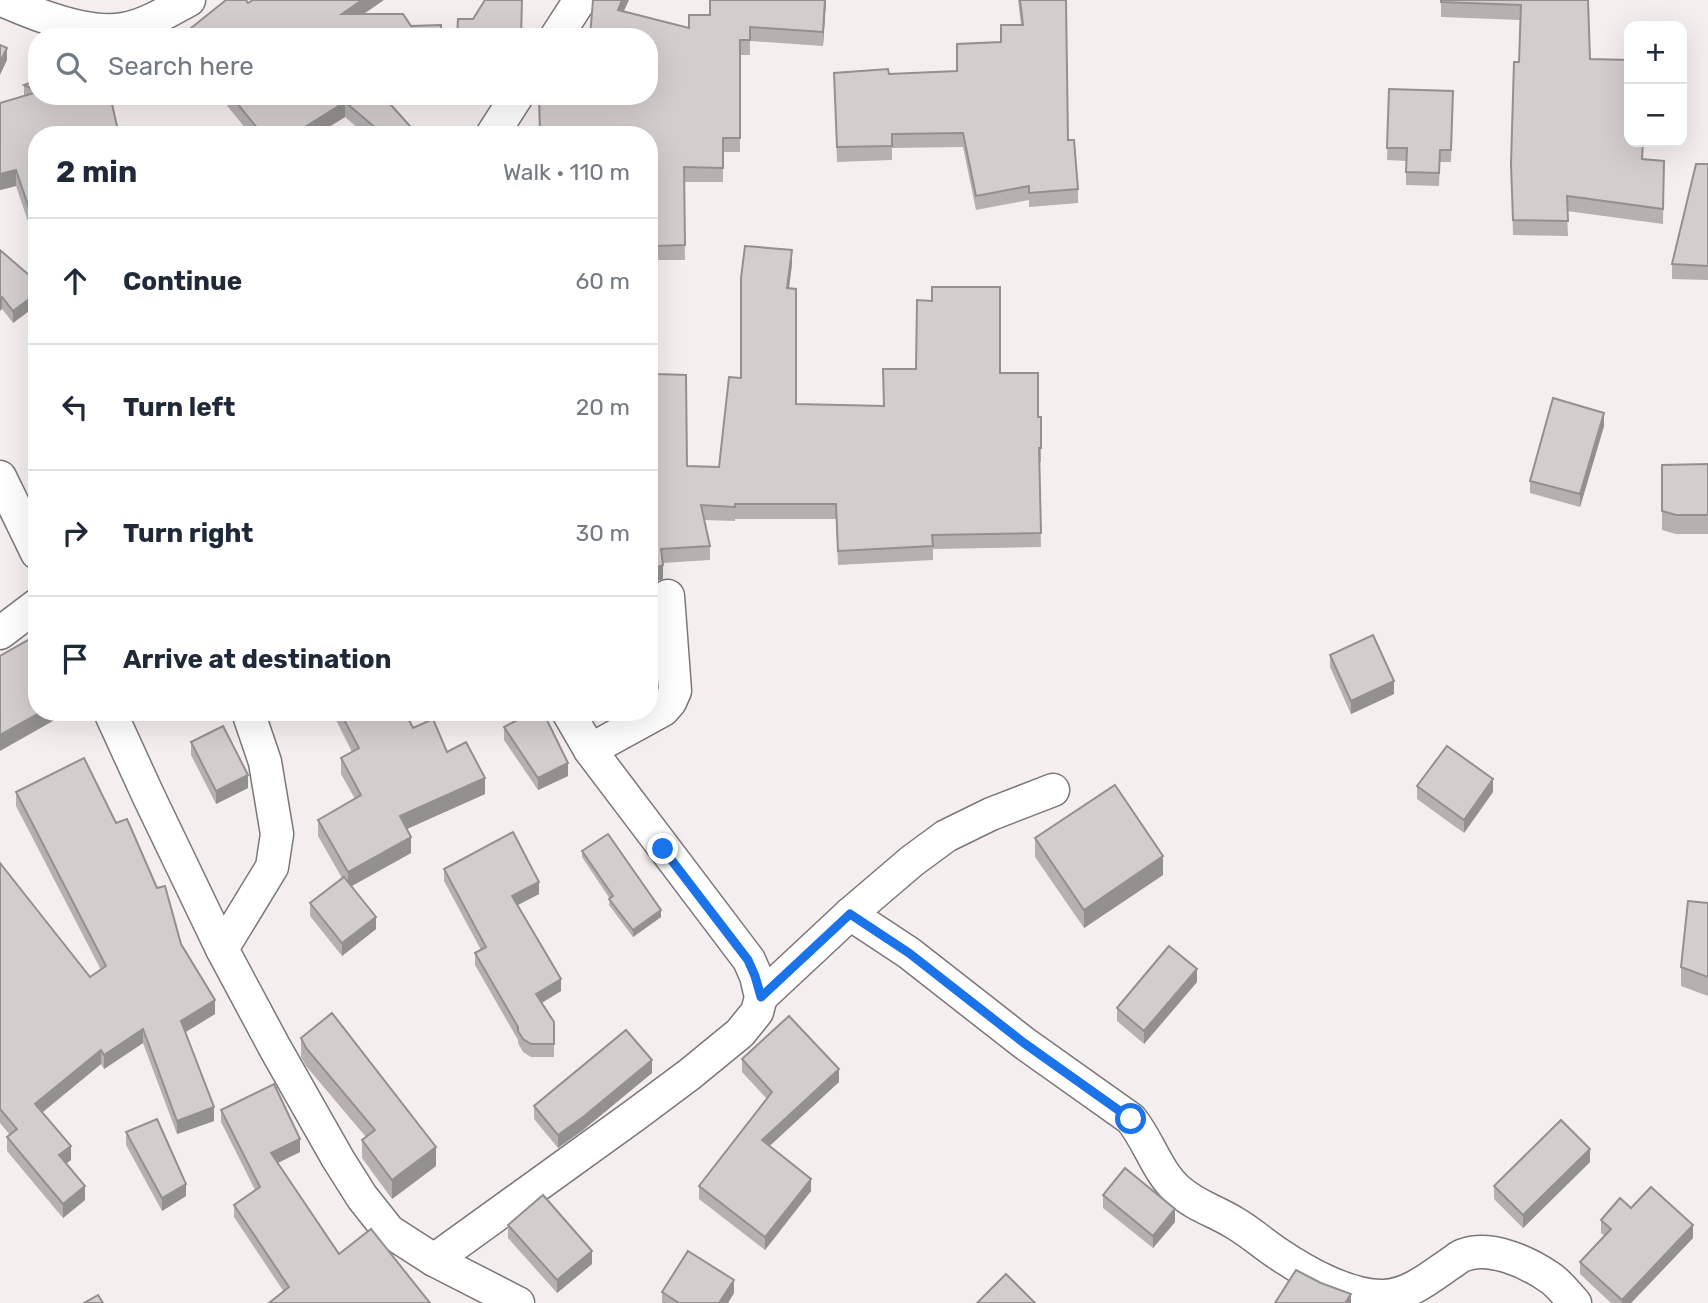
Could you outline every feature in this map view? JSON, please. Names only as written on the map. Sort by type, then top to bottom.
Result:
[{"type":"street","points":[[2,0],[56,21],[91,28]]},
{"type":"street","points":[[123,28],[141,12],[189,0]]},
{"type":"street","points":[[562,28],[580,0]]},
{"type":"street","points":[[498,126],[511,105]]},
{"type":"street","points":[[520,126],[522,105]]},
{"type":"street","points":[[0,477],[28,535]]},
{"type":"street","points":[[658,713],[670,702],[675,691],[668,596]]},
{"type":"street","points":[[0,633],[28,612]]},
{"type":"street","points":[[114,721],[222,949],[281,1059],[362,1197],[389,1231],[434,1260],[518,1303]]},
{"type":"street","points":[[222,949],[272,867],[277,834],[265,762],[251,721]]},
{"type":"street","points":[[434,1260],[690,1074],[740,1032],[757,1012],[761,997],[748,960],[590,750],[573,721]]},
{"type":"street","points":[[590,750],[643,721]]},
{"type":"street","points":[[761,997],[850,914],[946,836],[991,814],[1053,790]]},
{"type":"street","points":[[850,914],[909,953],[1024,1043],[1131,1119],[1161,1170],[1177,1190],[1234,1222],[1297,1265],[1360,1294],[1387,1296],[1416,1287],[1464,1255],[1484,1251],[1509,1256],[1550,1278],[1576,1303]]},
{"type":"building","points":[[226,0],[246,0],[248,3],[253,0],[362,0],[342,14],[403,14],[411,26],[441,25],[441,28],[191,28]]},
{"type":"building","points":[[485,0],[522,0],[521,28],[458,28],[458,19],[473,19]]},
{"type":"building","points":[[593,0],[622,0],[618,10],[689,28],[689,15],[710,15],[710,0],[825,0],[823,32],[750,27],[750,40],[740,40],[740,138],[723,138],[723,168],[684,167],[685,245],[658,246],[658,126],[540,126],[539,105],[658,105],[658,28],[591,28]]},
{"type":"building","points":[[1020,0],[1066,0],[1068,140],[1074,140],[1078,189],[1029,193],[1029,186],[976,196],[963,133],[892,134],[892,146],[837,147],[834,73],[888,69],[889,74],[957,71],[957,44],[1001,42],[1001,25],[1023,25]]},
{"type":"building","points":[[1588,0],[1590,59],[1624,60],[1624,147],[1643,147],[1642,159],[1664,161],[1663,209],[1567,196],[1568,221],[1513,220],[1511,164],[1514,62],[1519,62],[1521,5],[1441,2]]},
{"type":"building","points":[[0,45],[7,48],[0,62]]},
{"type":"building","points":[[1389,89],[1453,91],[1451,150],[1440,150],[1439,173],[1406,172],[1407,148],[1387,148]]},
{"type":"building","points":[[28,95],[28,105],[112,105],[117,126],[28,126],[28,205],[16,170],[0,174],[0,103]]},
{"type":"building","points":[[238,105],[340,105],[306,126],[256,126]]},
{"type":"building","points":[[349,105],[391,105],[410,126],[373,126]]},
{"type":"building","points":[[1696,164],[1708,164],[1708,266],[1672,264]]},
{"type":"building","points":[[745,246],[792,250],[787,288],[796,289],[796,404],[884,406],[883,369],[916,369],[917,300],[932,301],[932,287],[1000,287],[1000,373],[1038,373],[1038,417],[1041,417],[1041,533],[932,535],[933,546],[838,551],[836,504],[735,504],[735,507],[701,505],[710,546],[661,549],[663,565],[658,567],[658,374],[686,375],[687,466],[719,467],[729,377],[741,378],[741,278]]},
{"type":"building","points":[[0,250],[28,274],[28,300],[13,311],[2,297],[0,300]]},
{"type":"building","points":[[1553,398],[1604,413],[1580,494],[1530,481]]},
{"type":"building","points":[[1708,464],[1708,515],[1676,515],[1662,511],[1662,465]]},
{"type":"building","points":[[1373,635],[1394,681],[1351,701],[1330,655]]},
{"type":"building","points":[[28,640],[28,719],[0,735],[0,656]]},
{"type":"building","points":[[345,721],[410,721],[413,728],[434,721],[447,752],[466,742],[485,778],[400,816],[411,837],[348,872],[318,820],[361,795],[341,758],[359,748]]},
{"type":"building","points":[[516,721],[547,721],[568,763],[538,778],[504,727]]},
{"type":"building","points":[[223,726],[248,775],[216,791],[191,742]]},
{"type":"building","points":[[1447,746],[1493,779],[1464,820],[1417,786]]},
{"type":"building","points":[[84,758],[116,823],[127,819],[157,888],[165,886],[181,944],[215,1000],[181,1021],[214,1107],[177,1121],[143,1029],[104,1055],[101,1050],[35,1104],[71,1146],[59,1155],[85,1186],[63,1204],[7,1137],[17,1129],[0,1109],[0,863],[90,977],[106,966],[16,792]]},
{"type":"building","points":[[1115,785],[1163,856],[1084,910],[1035,838]]},
{"type":"building","points":[[513,832],[539,882],[512,896],[561,979],[536,994],[554,1022],[554,1044],[531,1044],[523,1039],[475,953],[486,947],[444,869]]},
{"type":"building","points":[[608,834],[661,910],[633,930],[609,899],[613,896],[582,851]]},
{"type":"building","points":[[344,877],[376,917],[342,943],[310,903]]},
{"type":"building","points":[[1688,901],[1708,903],[1708,977],[1681,967]]},
{"type":"building","points":[[1169,946],[1197,969],[1144,1031],[1117,1008]]},
{"type":"building","points":[[332,1013],[436,1147],[392,1180],[362,1140],[375,1130],[306,1048],[301,1038]]},
{"type":"building","points":[[789,1016],[839,1069],[762,1140],[811,1179],[765,1237],[699,1186],[772,1092],[742,1059]]},
{"type":"building","points":[[626,1030],[652,1060],[558,1135],[534,1106]]},
{"type":"building","points":[[274,1084],[300,1139],[271,1153],[339,1254],[371,1229],[430,1303],[269,1303],[289,1287],[234,1205],[260,1187],[221,1110]]},
{"type":"building","points":[[157,1119],[186,1184],[162,1198],[126,1132]]},
{"type":"building","points":[[1561,1120],[1590,1149],[1523,1215],[1494,1186]]},
{"type":"building","points":[[1125,1168],[1175,1209],[1153,1236],[1103,1195]]},
{"type":"building","points":[[1651,1187],[1693,1225],[1622,1300],[1580,1262],[1611,1229],[1601,1220],[1620,1198],[1631,1208]]},
{"type":"building","points":[[543,1195],[592,1251],[557,1280],[508,1225]]},
{"type":"building","points":[[688,1251],[734,1280],[719,1303],[679,1303],[662,1292]]},
{"type":"building","points":[[1296,1270],[1351,1294],[1345,1303],[1275,1303]]},
{"type":"building","points":[[1006,1274],[1035,1303],[977,1303]]},
{"type":"building","points":[[98,1295],[103,1303],[84,1303]]},
{"type":"route","points":[[663,849],[748,960],[761,997],[850,914],[909,953],[1024,1043],[1131,1119]]}]
